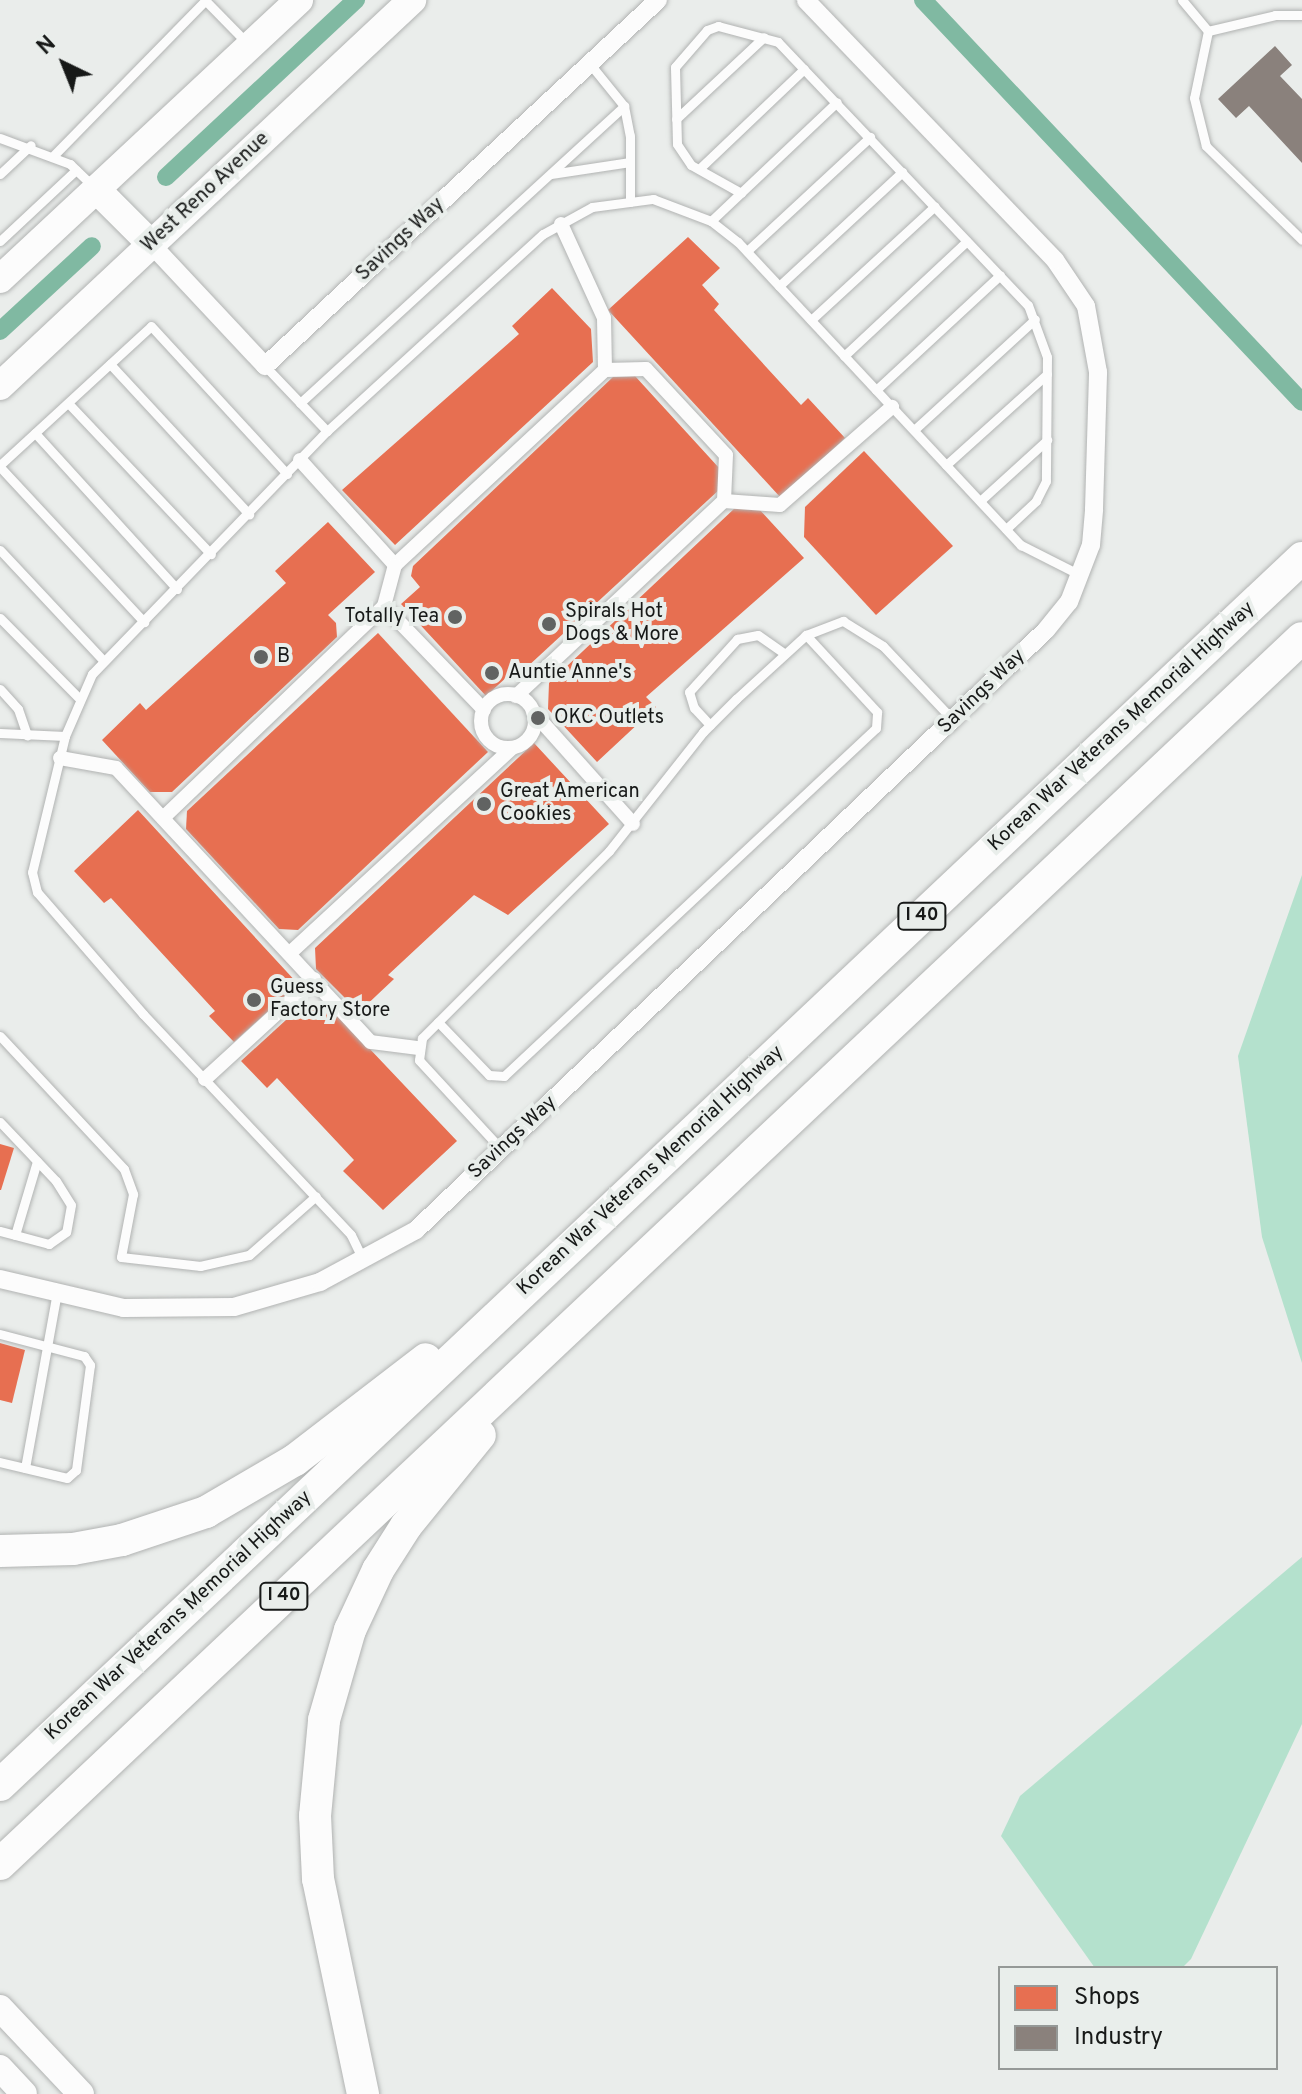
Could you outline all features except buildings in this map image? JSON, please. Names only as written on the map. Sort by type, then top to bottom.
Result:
[{"type":"highway","name":"Korean War Veterans Memorial Highway","points":[[0,1785],[1302,558]]},
{"type":"highway","name":"I 40","points":[[0,1864],[1302,638]]},
{"type":"highway","points":[[0,1551],[73,1549],[122,1540],[206,1512],[295,1460],[542,1274]]},
{"type":"highway","points":[[363,2094],[317,1864],[318,1771],[329,1694],[356,1616],[392,1546],[569,1328]]},
{"type":"main road","points":[[0,279],[86,179],[250,46],[299,0]]},
{"type":"main road","name":"West Reno Avenue","points":[[0,386],[412,0]]},
{"type":"main road","points":[[86,179],[151,244]]},
{"type":"main road","points":[[0,2008],[81,2094]]},
{"type":"main road","points":[[0,2068],[24,2094]]},
{"type":"street","name":"Savings Way","points":[[265,366],[658,0]]},
{"type":"street","name":"Savings Way","points":[[0,1279],[124,1308],[234,1307],[320,1282],[364,1262],[416,1230],[953,720],[1046,630],[1069,602],[1082,576],[1094,509],[1098,372],[1086,306],[1055,260],[806,0]]},
{"type":"street","points":[[561,224],[604,318],[605,370]]},
{"type":"street","points":[[151,244],[265,366]]},
{"type":"street","points":[[163,818],[384,606],[395,565],[605,370],[646,369],[726,455],[724,501],[516,696],[496,698],[484,710]]},
{"type":"street","points":[[724,501],[780,505],[892,407]]},
{"type":"street","points":[[300,460],[395,565]]},
{"type":"street","points":[[384,606],[484,710],[484,735],[497,746],[512,748]]},
{"type":"street","points":[[516,696],[533,711],[633,824]]},
{"type":"street","points":[[290,953],[512,748],[530,737],[533,711]]},
{"type":"street","points":[[60,758],[116,768],[371,1042],[418,1048]]},
{"type":"street","points":[[205,1079],[314,979]]},
{"type":"lane","points":[[54,155],[206,0],[250,46]]},
{"type":"lane","points":[[1182,0],[1208,31]]},
{"type":"lane","points":[[1208,31],[1275,15],[1302,15]]},
{"type":"lane","points":[[741,193],[682,158],[676,119],[675,67],[707,30],[718,26],[778,42],[1000,275],[1035,319],[1047,374],[1046,481],[1036,501],[1006,529]]},
{"type":"lane","points":[[1208,31],[1194,98],[1206,146],[1302,240]]},
{"type":"lane","points":[[676,119],[764,37]]},
{"type":"lane","points":[[590,64],[624,106],[630,162],[630,202]]},
{"type":"lane","points":[[699,169],[804,69]]},
{"type":"lane","points":[[711,221],[837,102]]},
{"type":"lane","points":[[300,403],[624,106]]},
{"type":"lane","points":[[747,251],[870,137]]},
{"type":"lane","points":[[0,138],[31,145],[54,155],[86,179],[0,241]]},
{"type":"lane","points":[[0,174],[31,145]]},
{"type":"lane","points":[[548,175],[630,162]]},
{"type":"lane","points":[[779,286],[902,172]]},
{"type":"lane","points":[[364,1262],[351,1235],[37,892],[32,872],[65,736],[78,697],[104,661],[327,431],[543,234],[592,207],[653,199],[711,221],[747,251],[1006,529],[1032,554],[1082,576]]},
{"type":"lane","points":[[811,320],[935,206]]},
{"type":"lane","points":[[844,356],[967,241]]},
{"type":"lane","points":[[876,390],[1000,275]]},
{"type":"lane","points":[[914,430],[1035,319]]},
{"type":"lane","points":[[144,622],[0,466],[151,326],[287,474]]},
{"type":"lane","points":[[110,364],[249,514]]},
{"type":"lane","points":[[265,366],[327,431]]},
{"type":"lane","points":[[946,465],[1047,374]]},
{"type":"lane","points":[[68,403],[211,554]]},
{"type":"lane","points":[[35,433],[177,589]]},
{"type":"lane","points":[[980,501],[1047,440]]},
{"type":"lane","points":[[0,550],[104,661]]},
{"type":"lane","points":[[0,618],[78,697]]},
{"type":"lane","points":[[501,1149],[419,1060],[418,1048],[438,1022],[633,824],[710,725],[784,653],[806,635],[843,621],[865,630],[953,720]]},
{"type":"lane","points":[[710,725],[694,708],[689,692],[737,639],[758,635],[784,653]]},
{"type":"lane","points":[[438,1022],[489,1075],[504,1076],[876,728],[877,712],[806,635]]},
{"type":"lane","points":[[0,689],[18,709],[27,735]]},
{"type":"lane","points":[[0,733],[65,736]]},
{"type":"lane","points":[[0,1036],[124,1169],[133,1194],[121,1257],[200,1266],[249,1255],[316,1196]]},
{"type":"lane","points":[[0,1122],[37,1161],[71,1205],[66,1232],[49,1244],[0,1231]]},
{"type":"lane","points":[[15,1235],[37,1161]]},
{"type":"lane","points":[[25,1468],[57,1292]]},
{"type":"lane","points":[[0,1334],[84,1356],[90,1365],[76,1470],[67,1478],[0,1462]]},
{"type":"green space","points":[[1302,875],[1302,1363],[1262,1237],[1238,1056]]},
{"type":"green space","points":[[1302,1557],[1302,1724],[1191,1959],[1184,1966],[1094,1966],[1001,1836],[1020,1796]]},
{"type":"waterway","points":[[166,177],[356,0]]},
{"type":"waterway","points":[[923,0],[1302,402]]},
{"type":"waterway","points":[[0,331],[92,246]]},
{"type":"place","name":"Totally Tea","points":[[455,617]]},
{"type":"place","name":"Spirals Hot Dogs & More","points":[[549,624]]},
{"type":"place","name":"B","points":[[261,657]]},
{"type":"place","name":"Auntie Anne's","points":[[492,673]]},
{"type":"place","name":"OKC Outlets","points":[[538,718]]},
{"type":"place","name":"Great American Cookies","points":[[484,804]]},
{"type":"place","name":"Guess Factory Store","points":[[254,1000]]}]
